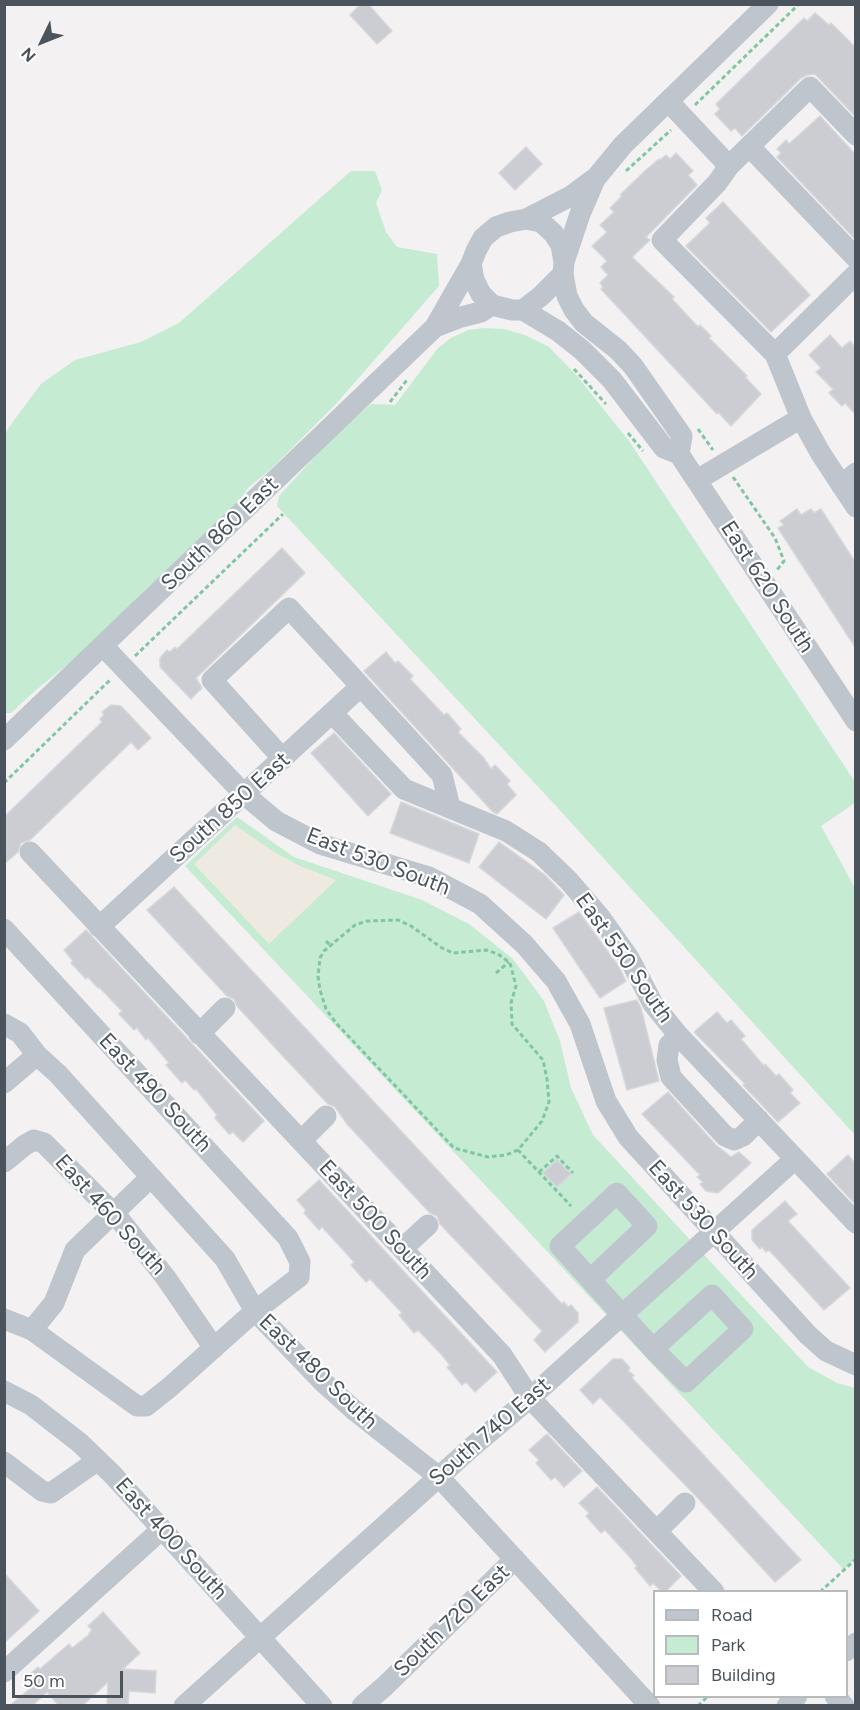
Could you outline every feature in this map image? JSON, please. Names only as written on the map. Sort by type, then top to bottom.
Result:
[{"type":"street","points":[[595,179],[580,214],[564,268],[541,296],[523,310],[492,305],[481,294],[474,280],[471,264],[476,251],[489,232],[510,222],[526,219],[571,196],[595,179],[623,145],[768,4]]},
{"type":"street","points":[[855,135],[810,87],[729,166],[717,183],[662,240],[775,354],[801,418],[848,479],[855,507]]},
{"type":"street","points":[[669,102],[729,166]]},
{"type":"street","points":[[749,146],[855,258]]},
{"type":"street","points":[[526,219],[541,222],[553,233],[561,245],[564,268]]},
{"type":"street","name":"South 860 East","points":[[4,740],[435,327],[471,264]]},
{"type":"street","name":"East 620 South","points":[[564,268],[567,296],[574,310],[584,323],[618,350],[633,366],[682,436],[679,454]]},
{"type":"street","points":[[775,354],[855,274]]},
{"type":"street","name":"South 860 East","points":[[435,327],[460,316],[481,312],[492,305]]},
{"type":"street","name":"East 620 South","points":[[523,310],[558,331],[582,350],[612,380],[663,448],[679,454],[855,721]]},
{"type":"street","points":[[697,480],[801,418]]},
{"type":"street","points":[[283,759],[212,680],[289,608],[442,775],[450,807]]},
{"type":"street","name":"East 530 South","points":[[104,646],[244,794],[276,821],[320,844],[429,877],[480,904],[524,944],[556,981],[580,1024],[606,1101],[628,1137],[808,1335],[825,1351],[855,1365]]},
{"type":"street","name":"South 850 East","points":[[99,927],[360,687]]},
{"type":"street","name":"East 550 South","points":[[333,714],[404,789],[506,831],[539,852],[569,881],[600,917],[629,958],[653,1004],[678,1036],[855,1223]]},
{"type":"street","name":"East 500 South","points":[[30,852],[502,1355],[530,1398],[712,1590]]},
{"type":"street","name":"East 490 South","points":[[4,929],[288,1238],[300,1262],[299,1277],[255,1311]]},
{"type":"street","points":[[200,1034],[225,1008]]},
{"type":"street","name":"East 480 South","points":[[4,1024],[20,1034],[37,1055],[58,1074],[225,1259],[255,1311],[323,1382],[354,1410],[439,1477],[650,1706]]},
{"type":"street","points":[[678,1036],[669,1045],[667,1059],[671,1077],[725,1136],[734,1140],[743,1136],[759,1120]]},
{"type":"street","points":[[4,1083],[37,1055]]},
{"type":"street","points":[[301,1141],[326,1116]]},
{"type":"street","name":"East 460 South","points":[[4,1162],[25,1144],[34,1140],[45,1143],[113,1213],[166,1278],[214,1348]]},
{"type":"street","name":"South 740 East","points":[[184,1706],[795,1159]]},
{"type":"street","points":[[32,1330],[54,1303],[75,1250],[151,1177]]},
{"type":"street","points":[[402,1249],[428,1225]]},
{"type":"street","points":[[591,1280],[653,1349]]},
{"type":"street","points":[[4,1319],[32,1330],[137,1406],[146,1406],[156,1400],[255,1311]]},
{"type":"street","name":"East 400 South","points":[[4,1390],[31,1405],[98,1460],[322,1706]]},
{"type":"street","points":[[4,1462],[42,1491],[51,1493],[98,1460]]},
{"type":"street","points":[[657,1531],[686,1503]]},
{"type":"street","points":[[4,1672],[162,1529]]},
{"type":"street","name":"South 720 East","points":[[362,1706],[515,1559]]},
{"type":"path","points":[[692,108],[799,4]]},
{"type":"path","points":[[620,177],[668,133]]},
{"type":"path","points":[[571,366],[610,409]]},
{"type":"path","points":[[390,402],[411,375]]},
{"type":"path","points":[[697,427],[712,449]]},
{"type":"path","points":[[628,433],[640,450]]},
{"type":"path","points":[[738,484],[775,538],[784,561]]},
{"type":"path","points":[[134,657],[283,514]]},
{"type":"path","points":[[4,783],[110,680]]},
{"type":"path","points":[[398,920],[453,953],[486,950],[498,954],[509,962],[516,986],[511,1003],[512,1024],[543,1060],[549,1102],[542,1121],[518,1150],[506,1155],[488,1157],[454,1148],[336,1023],[326,1010],[318,976],[320,958],[355,925],[367,921],[398,920]]},
{"type":"path","points":[[326,941],[331,946]]},
{"type":"path","points":[[496,973],[509,962]]},
{"type":"path","points":[[518,1150],[572,1206]]},
{"type":"path","points":[[539,1172],[557,1156],[573,1173]]},
{"type":"path","points":[[822,1590],[855,1559]]},
{"type":"green space","points":[[351,171],[375,171],[382,190],[376,203],[386,232],[397,247],[437,254],[439,286],[335,405],[270,470],[249,487],[232,510],[148,587],[78,656],[11,713],[5,713],[4,435],[41,384],[75,360],[141,342],[179,323]]},
{"type":"green space","points":[[504,329],[525,335],[549,347],[577,376],[629,441],[855,782],[855,803],[821,826],[855,888],[855,1135],[556,806],[277,506],[279,496],[331,439],[371,404],[395,405],[438,348],[451,338],[468,330]]},
{"type":"green space","points":[[237,817],[294,857],[422,900],[469,924],[513,959],[544,1001],[560,1041],[571,1088],[593,1135],[808,1367],[837,1383],[855,1388],[855,1559],[844,1570],[185,866]]},
{"type":"sand","points":[[235,825],[274,852],[300,866],[336,880],[269,944],[194,864]]},
{"type":"building","points":[[361,4],[368,4],[392,31],[377,44],[350,15]]},
{"type":"building","points":[[815,13],[829,25],[831,23],[855,47],[855,116],[815,74],[801,78],[742,136],[735,128],[731,131],[715,114],[720,109],[716,104],[804,18],[807,21]]},
{"type":"building","points":[[820,116],[855,154],[855,239],[777,157],[781,153],[777,149],[786,140],[789,144]]},
{"type":"building","points":[[526,147],[542,164],[515,190],[499,173]]},
{"type":"building","points":[[676,153],[693,171],[688,175],[697,185],[646,237],[650,240],[632,257],[674,297],[672,299],[698,327],[700,325],[711,336],[709,338],[747,376],[745,377],[761,394],[731,426],[718,412],[717,414],[601,289],[603,287],[600,283],[608,275],[601,267],[607,261],[592,246],[607,232],[600,225],[614,212],[610,208],[622,196],[620,195],[659,159],[666,155],[670,159]]},
{"type":"building","points":[[723,202],[810,295],[771,332],[686,246],[710,223],[706,218]]},
{"type":"building","points":[[830,335],[842,348],[850,341],[855,347],[855,414],[845,403],[842,406],[829,393],[833,389],[816,372],[821,368],[809,355]]},
{"type":"building","points":[[797,509],[801,515],[811,509],[814,513],[821,509],[855,562],[855,647],[778,528],[784,525],[780,521]]},
{"type":"building","points":[[282,548],[305,573],[196,678],[202,688],[191,699],[160,667],[160,658],[167,650],[170,652],[175,647],[177,649]]},
{"type":"building","points":[[386,652],[395,663],[398,661],[413,676],[410,679],[444,715],[447,713],[461,729],[458,732],[483,757],[491,769],[495,765],[510,781],[507,784],[516,795],[497,814],[364,671]]},
{"type":"building","points":[[111,705],[121,706],[151,738],[138,750],[131,742],[30,840],[21,843],[18,852],[4,864],[4,817],[102,722],[100,719],[104,715],[102,712]]},
{"type":"building","points":[[334,733],[391,794],[368,816],[311,753]]},
{"type":"building","points":[[401,802],[479,834],[469,863],[390,833]]},
{"type":"building","points":[[499,842],[545,875],[564,895],[546,919],[479,867]]},
{"type":"building","points":[[174,887],[562,1304],[564,1302],[568,1307],[571,1305],[578,1313],[578,1322],[545,1352],[534,1340],[542,1331],[440,1224],[437,1216],[430,1213],[347,1124],[335,1107],[328,1104],[280,1053],[237,1006],[234,999],[227,996],[147,910]]},
{"type":"building","points":[[579,912],[618,965],[626,981],[600,998],[553,928]]},
{"type":"building","points":[[86,930],[264,1121],[243,1142],[233,1132],[229,1134],[215,1118],[217,1115],[196,1089],[194,1090],[185,1080],[182,1083],[166,1065],[169,1063],[148,1038],[146,1040],[137,1028],[134,1030],[119,1014],[122,1011],[71,963],[73,961],[64,950]]},
{"type":"building","points":[[637,1000],[659,1081],[627,1090],[604,1008]]},
{"type":"building","points":[[717,1012],[727,1023],[731,1020],[745,1036],[741,1039],[764,1066],[765,1064],[776,1076],[779,1074],[793,1090],[790,1093],[800,1103],[778,1122],[743,1085],[745,1084],[694,1032]]},
{"type":"building","points":[[668,1092],[716,1145],[731,1157],[739,1152],[751,1163],[718,1193],[706,1191],[700,1184],[703,1182],[697,1177],[700,1175],[642,1114]]},
{"type":"building","points":[[848,1155],[855,1163],[855,1204],[827,1174]]},
{"type":"building","points":[[557,1160],[571,1174],[557,1187],[543,1173]]},
{"type":"building","points":[[319,1180],[497,1372],[475,1392],[466,1382],[462,1385],[447,1367],[450,1365],[441,1354],[418,1330],[414,1333],[399,1315],[402,1313],[370,1279],[366,1282],[351,1265],[354,1262],[322,1227],[319,1230],[304,1213],[306,1210],[297,1200]]},
{"type":"building","points":[[785,1201],[797,1214],[788,1221],[850,1288],[824,1310],[769,1250],[766,1252],[762,1247],[760,1249],[752,1240],[752,1230]]},
{"type":"building","points":[[613,1359],[622,1359],[630,1368],[628,1371],[634,1375],[632,1378],[801,1560],[775,1582],[600,1397],[593,1404],[580,1390]]},
{"type":"building","points":[[547,1434],[582,1471],[564,1487],[555,1477],[551,1480],[536,1463],[539,1460],[529,1450]]},
{"type":"building","points":[[597,1487],[681,1576],[667,1590],[660,1590],[653,1583],[650,1586],[635,1568],[637,1566],[628,1555],[605,1530],[601,1533],[586,1516],[589,1513],[579,1503]]},
{"type":"building","points":[[4,1573],[39,1611],[4,1643]]},
{"type":"building","points":[[103,1612],[140,1653],[123,1669],[156,1671],[155,1693],[129,1691],[128,1706],[107,1706],[108,1682],[82,1706],[59,1706],[47,1692],[32,1706],[9,1706],[37,1683],[29,1675],[38,1667],[40,1669],[69,1644],[72,1648],[90,1634],[92,1630],[88,1626]]}]
